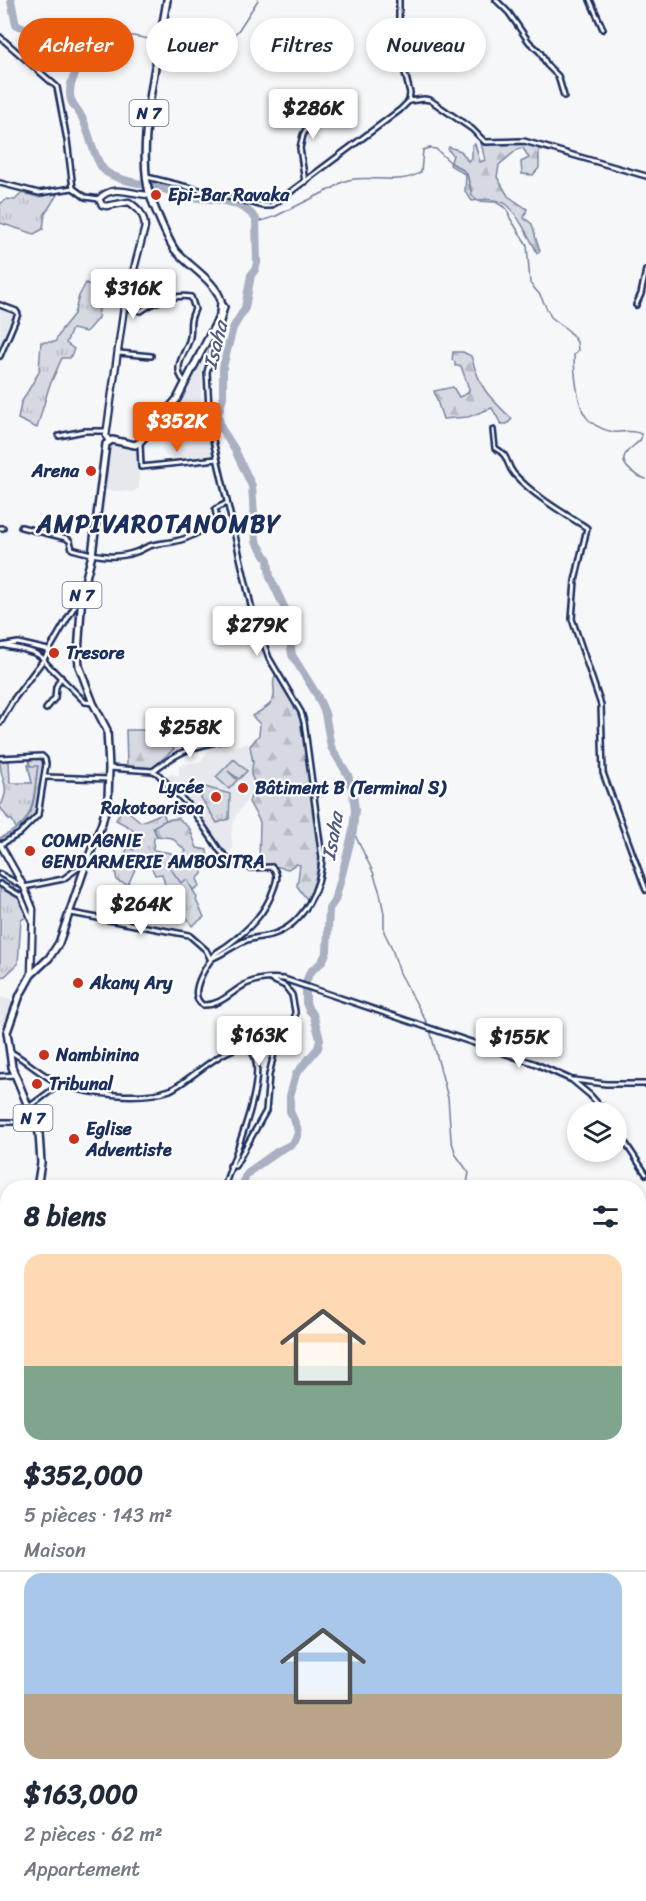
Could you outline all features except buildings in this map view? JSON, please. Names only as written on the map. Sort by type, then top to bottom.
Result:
[{"type":"main road","name":"N 7","points":[[167,0],[147,126],[149,194],[175,250],[210,284],[217,292],[221,302]]},
{"type":"main road","points":[[109,441],[130,446],[140,442],[170,410],[220,315],[221,302]]},
{"type":"main road","name":"N 7","points":[[39,1180],[41,1148],[29,1107],[11,1062],[7,1038],[8,1025],[31,975],[55,950],[71,913],[108,799],[110,768],[107,730],[93,703],[79,666],[78,654],[82,593],[92,555],[106,444],[109,441]]},
{"type":"street","points":[[399,0],[400,34],[404,69],[410,93],[409,101]]},
{"type":"street","points":[[496,0],[509,13],[529,42],[540,52],[558,76],[564,96]]},
{"type":"street","points":[[590,0],[603,29]]},
{"type":"street","points":[[0,36],[57,87],[73,188],[85,197],[99,199],[106,193],[121,190],[149,194]]},
{"type":"street","points":[[305,182],[300,148],[303,135],[322,98]]},
{"type":"street","points":[[148,179],[270,206],[305,182],[409,101],[424,99],[430,100],[472,129],[485,142],[524,141],[646,176]]},
{"type":"street","points":[[0,183],[39,194],[73,188]]},
{"type":"street","points":[[99,199],[102,205],[106,206],[129,202],[138,208],[144,218],[145,227],[124,307],[106,431],[109,441]]},
{"type":"street","points":[[636,305],[646,270]]},
{"type":"street","points":[[124,307],[141,311],[177,296],[191,297],[195,309],[189,322],[189,341],[178,367],[185,382]]},
{"type":"street","points":[[212,959],[236,945],[274,934],[294,922],[310,902],[320,875],[322,858],[301,712],[264,647],[253,614],[210,427],[207,372],[211,352],[223,319],[225,307],[221,302]]},
{"type":"street","points":[[0,305],[18,314],[0,356]]},
{"type":"street","points":[[117,352],[151,356]]},
{"type":"street","points":[[493,430],[495,448],[504,453],[513,473],[546,501],[587,528],[575,581],[572,619],[601,705],[603,773],[646,890]]},
{"type":"street","points":[[59,436],[84,431],[106,431]]},
{"type":"street","points":[[140,442],[141,467],[217,459]]},
{"type":"street","points":[[21,527],[66,538],[70,541],[72,549],[92,555],[123,555],[135,553],[151,545],[178,541],[205,529],[216,519],[215,509],[227,503]]},
{"type":"street","points":[[0,723],[14,699],[44,659],[82,593]]},
{"type":"street","points":[[0,646],[18,643],[48,650]]},
{"type":"street","points":[[6,646],[37,654],[85,702],[93,703]]},
{"type":"street","points":[[46,709],[56,698],[56,687],[62,677]]},
{"type":"street","points":[[153,771],[172,756],[192,747],[224,740]]},
{"type":"street","points":[[0,758],[42,756],[46,764],[38,814],[19,834],[0,844],[24,887],[33,909],[31,975]]},
{"type":"street","points":[[110,768],[157,773],[191,808],[220,851],[232,862],[250,868],[272,867],[278,876],[271,898],[257,920],[212,959],[195,993],[196,999],[203,1005],[217,1003],[248,983],[284,979],[536,1064],[572,1080],[596,1102]]},
{"type":"street","points":[[45,777],[109,779]]},
{"type":"street","points":[[0,874],[24,887],[63,879],[81,865],[86,864]]},
{"type":"street","points":[[0,884],[21,896],[30,921],[34,923]]},
{"type":"street","points":[[71,913],[189,935],[206,950],[212,959]]},
{"type":"street","points":[[230,1166],[235,1166],[244,1147],[265,1115],[269,1075],[275,1048],[293,1030],[295,1023],[296,1011],[292,995],[277,981],[268,979]]},
{"type":"street","points":[[10,1051],[60,1084],[105,1093],[146,1095],[170,1090],[184,1083],[220,1055],[237,1047],[244,1047],[251,1051],[256,1062],[257,1083],[253,1102],[226,1180]]},
{"type":"street","points":[[0,1076],[15,1075]]},
{"type":"street","points":[[572,1080],[606,1084],[646,1084]]},
{"type":"street","points":[[29,1107],[60,1084]]},
{"type":"street","points":[[0,1122],[34,1122]]},
{"type":"street","points":[[627,1146],[646,1174]]},
{"type":"shaded area","points":[[0,310],[15,316],[0,349]]},
{"type":"shaded area","points":[[203,355],[200,415],[208,418],[215,459],[178,462],[165,455],[162,449],[165,433],[172,423],[168,414],[178,400],[200,356]]},
{"type":"shaded area","points":[[113,443],[135,448],[139,453],[139,488],[133,492],[102,490],[107,447]]},
{"type":"shaded area","name":"Lycée Rakotoarisoa","points":[[248,743],[254,767],[252,790],[235,817],[231,833],[233,849],[226,853],[193,807],[166,779],[170,774],[179,776],[179,766],[201,761],[208,751]]},
{"type":"shaded area","points":[[0,997],[12,1000],[5,1025],[0,1025]]},
{"type":"green space","points":[[516,142],[539,147],[539,168],[533,175],[522,174],[521,162],[529,158],[523,148],[518,149],[499,165],[497,177],[508,196],[527,209],[524,218],[532,224],[540,251],[537,253],[510,207],[494,200],[472,201],[465,191],[466,175],[450,165],[453,155],[448,150],[449,147],[461,151],[468,161],[472,157],[472,145],[475,144],[480,162],[485,160],[481,143],[492,145]]},
{"type":"green space","points":[[22,193],[38,197],[58,193],[45,214],[43,229],[34,234],[0,223],[0,204],[7,199],[15,200]]},
{"type":"green space","points":[[86,283],[101,292],[98,318],[86,332],[72,329],[66,343],[74,349],[70,358],[62,358],[49,387],[37,428],[18,419],[21,403],[39,372],[41,342],[55,342],[74,314],[79,296]]},
{"type":"green space","points":[[453,352],[463,352],[471,356],[478,377],[486,391],[512,419],[507,424],[501,424],[492,408],[468,417],[443,419],[434,391],[453,387],[459,397],[468,393],[469,389],[461,366],[455,366],[452,360]]},
{"type":"green space","points":[[276,674],[300,713],[302,722],[321,858],[318,875],[308,901],[297,886],[300,865],[296,864],[288,869],[259,863],[260,822],[249,802],[255,784],[251,775],[253,762],[250,746],[259,735],[260,724],[252,716],[272,702]]},
{"type":"green space","points":[[158,726],[174,749],[152,768],[127,766],[126,730],[149,730]]},
{"type":"green space","points":[[29,759],[44,761],[37,814],[18,832],[2,841],[0,838],[13,831],[28,817],[34,801],[38,766],[30,766]]},
{"type":"green space","points":[[234,759],[247,771],[239,779],[228,771],[237,780],[229,789],[216,777]]},
{"type":"green space","points":[[0,761],[9,761],[10,783],[32,783],[28,765],[38,765],[31,808],[17,830],[12,820],[9,820],[0,807],[5,788]]},
{"type":"green space","points":[[205,787],[230,794],[229,819],[217,823],[201,798]]},
{"type":"green space","points":[[123,807],[141,822],[163,813],[166,820],[153,827],[157,836],[154,838],[153,850],[171,853],[174,858],[168,864],[187,879],[197,898],[204,917],[192,926],[184,912],[173,913],[162,874],[155,875],[150,864],[136,867],[128,885],[117,881],[115,871],[128,848],[134,850],[137,839],[131,828],[116,820]]},
{"type":"green space","points":[[178,818],[190,829],[197,848],[207,850],[208,861],[202,867],[202,874],[197,879],[200,886],[193,890],[187,879],[181,883],[167,864],[174,858],[179,859],[186,851],[172,838],[157,836],[153,827],[166,820]]},
{"type":"green space","points":[[0,887],[10,891],[21,901],[28,916],[21,920],[18,964],[5,976],[0,977]]},
{"type":"waterway","name":"Isaha","points":[[11,0],[16,25],[58,38],[73,38],[78,48],[80,63],[73,79],[70,97],[83,120],[103,169],[122,179],[157,187],[182,196],[226,201],[242,207],[256,219],[257,263],[251,275],[245,308],[233,328],[227,351],[223,367],[223,397],[218,415],[221,428],[235,450],[252,486],[256,541],[268,560],[270,577],[285,609],[292,655],[317,695],[325,713],[331,747],[348,775],[355,810],[353,831],[340,882],[335,900],[329,909],[327,951],[322,962],[310,972],[306,982],[306,1003],[313,1014],[320,1039],[318,1048],[296,1074],[290,1096],[290,1111],[298,1133],[295,1141],[250,1171],[244,1180]]},
{"type":"waterway","points":[[238,31],[258,0]]},
{"type":"waterway","points":[[134,36],[146,38]]},
{"type":"waterway","points":[[256,219],[261,221],[274,217],[343,182],[354,179],[411,177],[421,172],[423,150],[436,149],[467,174],[472,195],[478,201],[496,202],[507,209],[527,245],[530,283],[540,295],[551,317],[569,331],[577,342],[578,350],[574,355],[575,369],[582,410],[590,421],[601,428],[613,432],[630,431],[641,434],[641,439],[627,452],[624,461],[629,469],[646,479]]},
{"type":"waterway","points":[[353,831],[373,872],[380,893],[384,914],[384,932],[400,973],[428,1025]]},
{"type":"waterway","points":[[430,1030],[448,1098],[451,1139],[456,1155],[469,1173],[468,1180]]},
{"type":"place","name":"Epi-Bar Ravaka","points":[[156,195]]},
{"type":"place","name":"Arena","points":[[91,471]]},
{"type":"place","name":"Tresore","points":[[54,653]]},
{"type":"place","name":"Bâtiment B (Terminal S)","points":[[243,788]]},
{"type":"place","name":"Lycée Rakotoarisoa","points":[[216,797]]},
{"type":"place","name":"COMPAGNIE GENDARMERIE AMBOSITRA","points":[[30,851]]},
{"type":"place","name":"Akany Ary","points":[[78,983]]},
{"type":"place","name":"Nambinina","points":[[44,1055]]},
{"type":"place","name":"Tribunal","points":[[37,1084]]},
{"type":"place","name":"Eglise Adventiste","points":[[74,1139]]},
{"type":"district","name":"AMPIVAROTANOMBY","points":[[159,524]]}]
